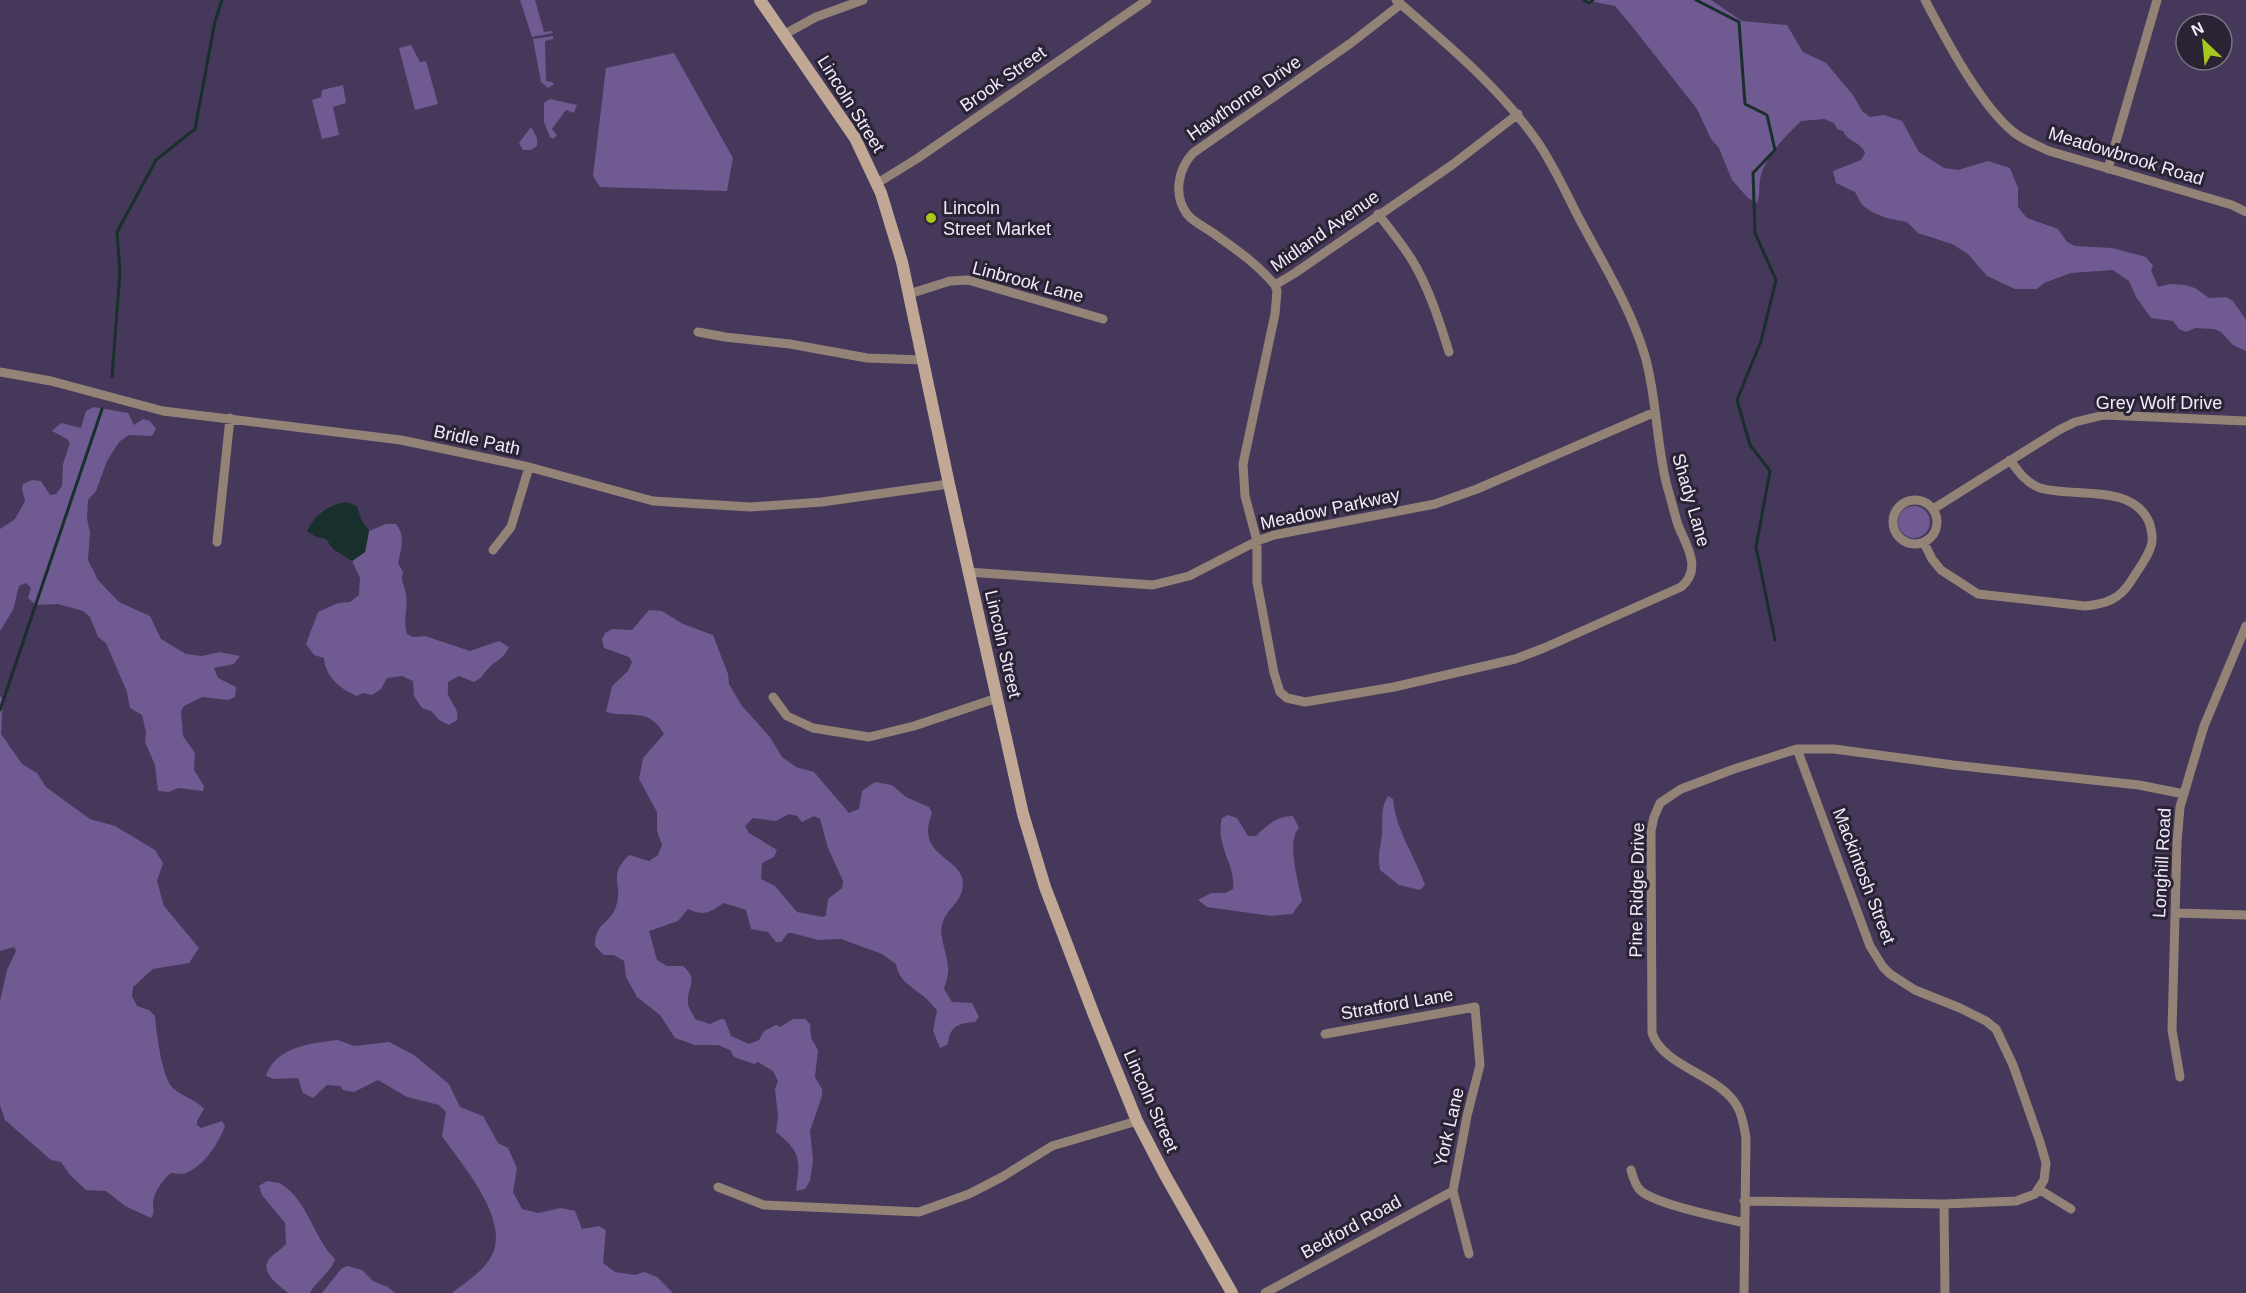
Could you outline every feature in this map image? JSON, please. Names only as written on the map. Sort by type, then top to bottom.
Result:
[{"type":"main road","name":"Lincoln Street","points":[[760,0],[855,138],[876,184],[892,228],[909,294],[968,572],[1023,814],[1045,887],[1137,1121],[1232,1293]]},
{"type":"street","points":[[785,34],[816,17],[863,0]]},
{"type":"street","name":"Brook Street","points":[[876,184],[918,158],[1147,0]]},
{"type":"street","name":"Meadowbrook Road","points":[[1925,0],[1984,99],[2006,126],[2025,140],[2049,151],[2232,205],[2246,212]]},
{"type":"street","points":[[2108,169],[2157,0]]},
{"type":"street","name":"Shady Lane","points":[[1257,541],[1257,582],[1274,673],[1280,692],[1287,698],[1305,702],[1394,687],[1515,659],[1658,598],[1687,582],[1691,569],[1691,558],[1678,525],[1660,461],[1648,367],[1635,326],[1552,166],[1518,114],[1492,87],[1398,2]]},
{"type":"street","name":"Hawthorne Drive","points":[[1275,285],[1258,265],[1186,213],[1179,199],[1179,178],[1184,163],[1193,153],[1351,43],[1398,2]]},
{"type":"street","name":"Midland Avenue","points":[[1257,541],[1245,496],[1243,464],[1275,314],[1278,291],[1275,285],[1452,165],[1518,114]]},
{"type":"street","points":[[1378,214],[1411,258],[1422,277],[1436,309],[1449,352]]},
{"type":"street","name":"Linbrook Lane","points":[[909,294],[950,281],[968,280],[1103,319]]},
{"type":"street","points":[[698,332],[790,344],[867,358],[923,360]]},
{"type":"street","name":"Bridle Path","points":[[0,372],[51,381],[163,411],[401,440],[529,467],[653,501],[750,507],[822,502],[949,484]]},
{"type":"street","name":"Meadow Parkway","points":[[968,572],[1153,585],[1190,576],[1257,541],[1274,535],[1435,504],[1477,489],[1655,412]]},
{"type":"street","name":"Grey Wolf Drive","points":[[1933,509],[2075,422],[2104,415],[2246,421]]},
{"type":"street","points":[[217,542],[230,418]]},
{"type":"street","points":[[1923,543],[1932,560],[1941,570],[1978,594],[2085,606],[2115,599],[2126,590],[2151,549],[2153,537],[2143,511],[2130,502],[2112,496],[2040,488],[2028,481],[2010,460]]},
{"type":"street","points":[[493,550],[511,527],[529,467]]},
{"type":"street","points":[[1913,500],[1925,502],[1933,509],[1937,526],[1934,534],[1923,543],[1912,544],[1902,540],[1895,533],[1893,522],[1895,513],[1903,504],[1913,500]]},
{"type":"street","name":"Longhill Road","points":[[2180,1077],[2172,1030],[2180,807],[2204,726],[2246,626]]},
{"type":"street","points":[[773,697],[787,716],[813,728],[869,737],[914,726],[997,698]]},
{"type":"street","name":"Pine Ridge Drive","points":[[1744,1293],[1746,1138],[1742,1116],[1729,1095],[1668,1055],[1655,1043],[1652,1033],[1651,831],[1660,803],[1681,789],[1797,749],[1834,749],[1953,765],[2139,785],[2184,794]]},
{"type":"street","name":"Mackintosh Street","points":[[1797,749],[1870,946],[1883,967],[1915,990],[1986,1021],[2001,1038],[2013,1065],[2046,1163],[2040,1190]]},
{"type":"street","points":[[2175,913],[2246,915]]},
{"type":"street","name":"Stratford Lane","points":[[1325,1034],[1475,1007]]},
{"type":"street","name":"York Lane","points":[[1469,1254],[1453,1191],[1480,1065],[1475,1007]]},
{"type":"street","points":[[718,1187],[764,1205],[919,1212],[969,1194],[1002,1178],[1052,1146],[1137,1121]]},
{"type":"street","points":[[1631,1170],[1640,1190],[1654,1198],[1744,1223]]},
{"type":"street","points":[[1744,1201],[1944,1204],[2016,1202],[2040,1190],[2072,1209]]},
{"type":"street","name":"Bedford Road","points":[[1265,1293],[1453,1191]]},
{"type":"street","points":[[1944,1204],[1945,1293]]},
{"type":"shaded area","points":[[520,0],[535,0],[544,32],[553,33],[532,37]]},
{"type":"shaded area","points":[[1585,0],[1711,0],[1742,21],[1787,25],[1803,52],[1826,63],[1853,95],[1862,111],[1870,117],[1884,115],[1902,121],[1919,152],[1944,168],[1958,170],[1988,161],[2010,168],[2018,188],[2018,207],[2027,218],[2058,229],[2067,242],[2075,246],[2112,248],[2146,257],[2153,266],[2151,270],[2158,287],[2170,284],[2185,285],[2195,288],[2209,298],[2226,297],[2233,301],[2246,320],[2246,351],[2233,345],[2221,332],[2214,329],[2195,328],[2186,332],[2179,329],[2173,321],[2151,318],[2136,297],[2129,281],[2113,270],[2071,273],[2044,283],[2037,289],[2015,289],[1987,276],[1968,254],[1952,244],[1918,233],[1907,222],[1886,218],[1872,212],[1862,205],[1855,192],[1836,183],[1833,171],[1861,160],[1865,153],[1861,146],[1848,138],[1843,131],[1837,129],[1834,123],[1824,119],[1801,121],[1778,146],[1761,175],[1757,203],[1748,198],[1732,180],[1719,148],[1711,139],[1697,109],[1615,6]]},
{"type":"shaded area","points":[[553,36],[553,39],[545,41],[546,81],[554,84],[548,88],[541,82],[533,39]]},
{"type":"shaded area","points":[[411,45],[420,62],[426,61],[438,104],[415,110],[399,48]]},
{"type":"shaded area","points":[[674,53],[733,158],[727,191],[600,187],[593,176],[606,68]]},
{"type":"shaded area","points":[[343,85],[346,103],[333,107],[339,135],[322,139],[312,100],[321,97],[322,90]]},
{"type":"shaded area","points":[[550,99],[577,105],[574,113],[566,110],[552,129],[557,135],[553,139],[544,122],[544,103]]},
{"type":"shaded area","points":[[531,127],[537,138],[537,146],[531,150],[523,150],[519,143]]},
{"type":"shaded area","points":[[94,407],[128,413],[134,425],[143,419],[150,421],[156,429],[152,436],[129,435],[119,442],[107,461],[96,491],[88,500],[87,519],[90,532],[88,560],[98,580],[119,602],[150,616],[161,639],[186,654],[202,656],[219,652],[240,656],[234,664],[214,668],[218,678],[236,687],[235,697],[228,700],[202,697],[184,706],[181,711],[183,736],[195,753],[194,770],[204,786],[203,791],[178,788],[169,792],[158,791],[155,765],[145,742],[146,732],[142,715],[130,708],[127,692],[106,643],[98,637],[90,617],[83,611],[58,604],[36,605],[28,598],[31,588],[26,583],[19,586],[13,610],[0,631],[0,529],[15,519],[25,501],[23,484],[32,480],[41,481],[50,495],[56,494],[62,486],[63,464],[70,443],[52,431],[61,423],[81,428],[86,411]]},
{"type":"shaded area","points":[[346,502],[357,506],[361,519],[369,531],[365,552],[352,561],[333,549],[326,539],[316,537],[307,531],[323,512]]},
{"type":"shaded area","points":[[1914,506],[1925,511],[1930,522],[1925,533],[1914,538],[1903,533],[1898,522],[1903,511]]},
{"type":"shaded area","points":[[386,524],[396,524],[401,533],[402,543],[398,563],[403,572],[402,582],[406,595],[407,634],[413,637],[425,636],[470,651],[499,641],[509,647],[502,657],[474,682],[459,676],[448,682],[448,695],[457,716],[457,720],[449,725],[439,720],[431,711],[422,708],[414,696],[413,681],[402,676],[387,678],[381,689],[372,695],[363,693],[357,696],[334,681],[327,671],[324,658],[314,655],[306,644],[318,612],[338,603],[350,602],[359,595],[360,578],[352,561],[365,552],[369,531]]},
{"type":"shaded area","points":[[649,610],[662,611],[683,624],[713,635],[728,674],[729,684],[742,706],[770,737],[782,757],[796,767],[814,772],[849,813],[859,809],[862,791],[875,782],[892,785],[906,797],[929,807],[932,813],[928,828],[929,839],[934,848],[956,867],[961,875],[963,884],[960,896],[942,925],[948,969],[944,989],[952,1002],[972,1003],[979,1017],[975,1022],[964,1023],[952,1030],[948,1044],[940,1048],[933,1031],[937,1010],[924,996],[904,981],[896,964],[882,954],[841,939],[818,940],[792,933],[788,933],[781,942],[776,942],[768,932],[751,929],[746,910],[724,903],[703,913],[688,909],[678,921],[649,931],[657,960],[667,966],[683,966],[691,976],[688,1004],[695,1019],[710,1024],[721,1019],[725,1020],[731,1036],[749,1044],[759,1040],[764,1031],[776,1025],[780,1027],[793,1019],[805,1019],[810,1024],[811,1038],[818,1050],[815,1077],[822,1089],[822,1096],[810,1131],[813,1160],[810,1181],[805,1189],[796,1191],[798,1164],[795,1152],[776,1132],[778,1116],[775,1089],[778,1081],[773,1071],[758,1062],[754,1064],[734,1057],[730,1050],[718,1045],[695,1045],[675,1038],[660,1015],[637,997],[626,977],[624,961],[614,955],[604,955],[595,946],[599,928],[612,914],[618,901],[617,875],[622,863],[629,855],[649,861],[658,855],[662,845],[657,831],[657,812],[639,779],[643,758],[664,734],[658,725],[645,717],[606,712],[612,686],[628,671],[632,662],[629,657],[604,648],[602,639],[605,633],[612,629],[632,630]],"holes":[[[789,814],[797,816],[802,822],[814,816],[820,819],[828,848],[843,881],[842,888],[828,899],[826,915],[823,917],[797,912],[775,886],[761,879],[762,863],[774,857],[777,850],[749,833],[745,826],[753,818],[776,821]]]},
{"type":"shaded area","points":[[0,696],[3,699],[1,734],[22,764],[37,773],[46,787],[90,819],[115,826],[155,850],[163,863],[157,881],[164,906],[199,948],[189,963],[153,969],[133,987],[132,996],[137,1006],[149,1010],[155,1016],[160,1054],[169,1083],[204,1109],[197,1125],[201,1128],[222,1121],[225,1126],[215,1147],[199,1165],[184,1174],[171,1173],[162,1182],[154,1199],[151,1218],[125,1206],[106,1191],[86,1190],[70,1175],[61,1162],[51,1160],[5,1120],[0,1105],[0,1001],[7,970],[16,951],[14,947],[0,951]]},
{"type":"shaded area","points":[[1388,796],[1393,799],[1402,833],[1425,885],[1420,890],[1399,885],[1380,870],[1382,814]]},
{"type":"shaded area","points":[[1228,815],[1237,818],[1248,836],[1256,836],[1277,819],[1293,816],[1299,828],[1295,834],[1293,852],[1302,901],[1292,914],[1271,916],[1207,907],[1198,900],[1211,893],[1225,893],[1233,889],[1232,871],[1221,838],[1222,818]]},
{"type":"shaded area","points":[[338,1040],[354,1046],[389,1042],[414,1055],[449,1084],[460,1107],[483,1116],[498,1143],[508,1148],[517,1168],[513,1192],[522,1209],[538,1213],[561,1208],[575,1211],[582,1229],[599,1226],[606,1230],[603,1263],[615,1272],[635,1275],[644,1272],[657,1277],[673,1293],[452,1293],[484,1266],[492,1255],[496,1241],[495,1225],[481,1193],[442,1136],[446,1112],[439,1105],[407,1097],[378,1080],[354,1092],[343,1090],[340,1086],[327,1085],[313,1098],[303,1093],[298,1078],[274,1079],[266,1076],[277,1059],[295,1048]]},
{"type":"shaded area","points":[[267,1181],[281,1184],[297,1199],[321,1241],[335,1259],[310,1293],[288,1293],[272,1279],[267,1270],[269,1259],[286,1244],[285,1223],[262,1195],[259,1186]]},
{"type":"shaded area","points":[[347,1266],[362,1270],[373,1281],[388,1287],[395,1293],[322,1293],[341,1269]]},
{"type":"waterway","points":[[112,377],[120,272],[117,232],[156,160],[195,129],[215,21],[222,0]]},
{"type":"waterway","points":[[1584,0],[1589,3],[1593,0]]},
{"type":"waterway","points":[[1696,0],[1739,22],[1745,104],[1767,115],[1775,150],[1753,173],[1755,233],[1776,280],[1761,341],[1737,400],[1750,445],[1770,471],[1756,547],[1775,640]]},
{"type":"waterway","points":[[0,710],[102,409]]},
{"type":"place","name":"Lincoln Street Market","points":[[931,218]]}]
